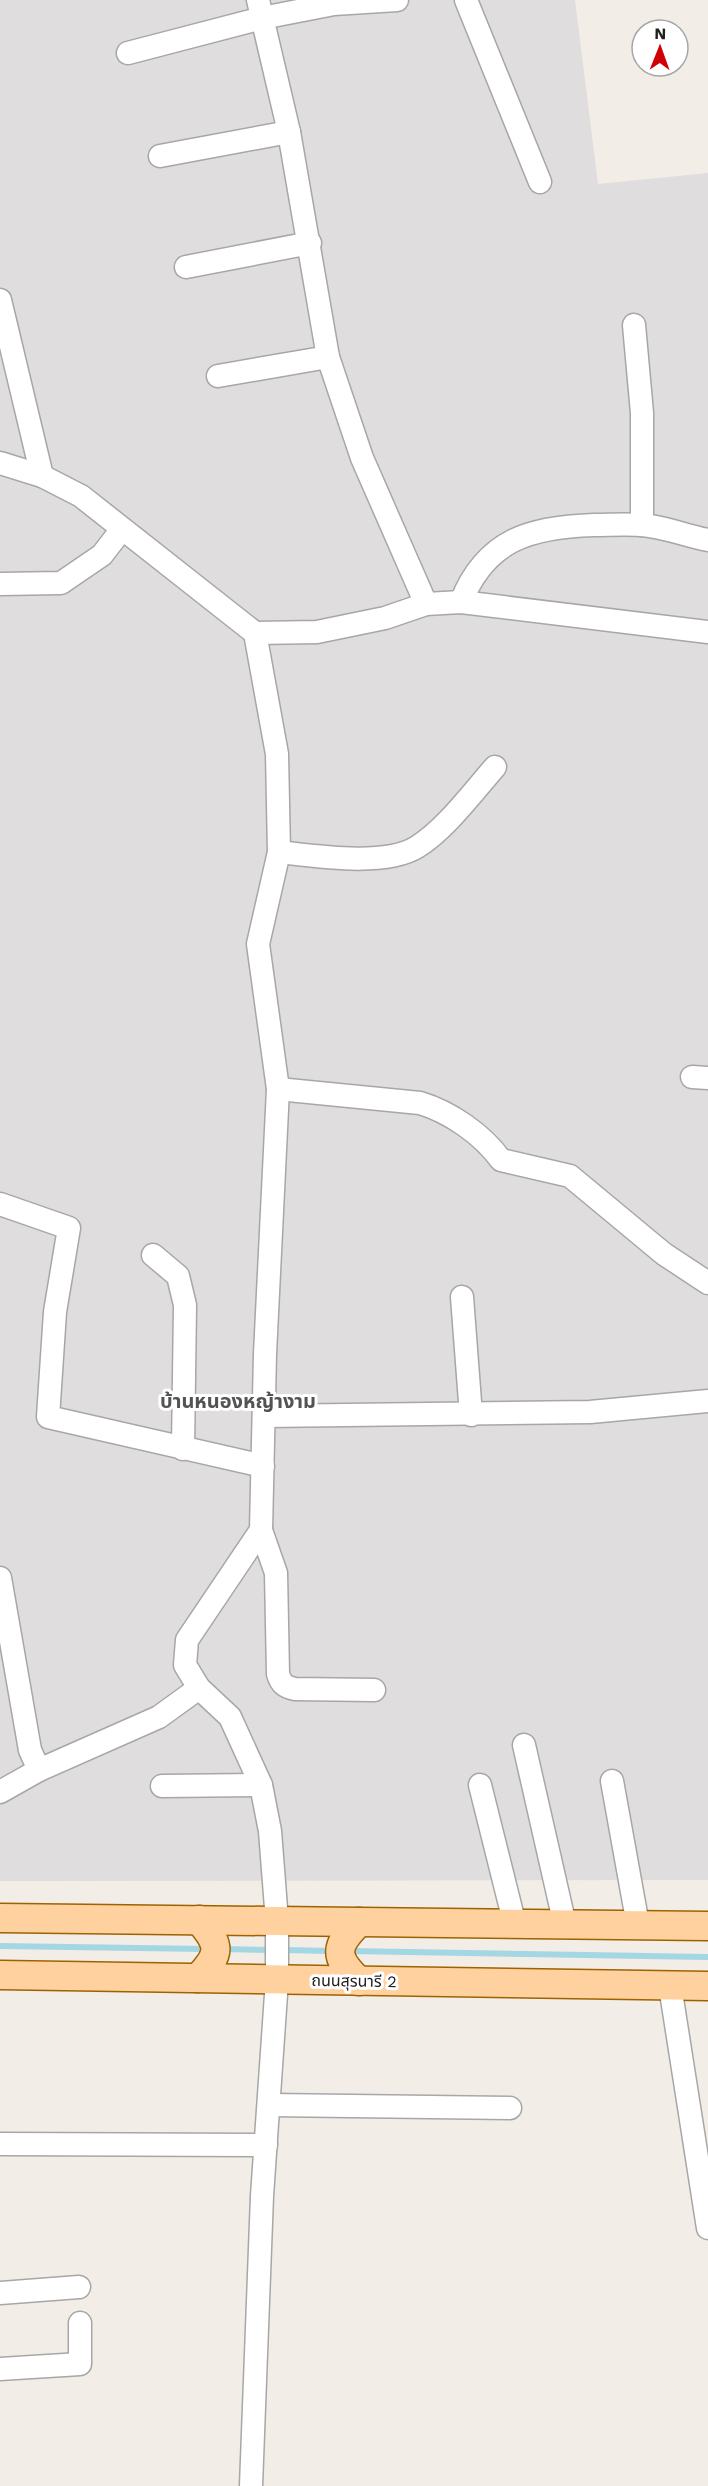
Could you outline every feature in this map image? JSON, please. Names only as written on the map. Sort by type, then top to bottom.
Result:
[{"type":"main road","points":[[0,1918],[205,1927],[352,1929],[515,1925],[708,1926]]},
{"type":"main road","points":[[204,1972],[216,1950],[205,1927]]},
{"type":"main road","points":[[352,1929],[340,1956],[353,1975]]},
{"type":"main road","name":"ถนนสุรนารี 2","points":[[0,1975],[277,1972],[708,1986]]},
{"type":"street","points":[[128,53],[260,9],[397,0]]},
{"type":"street","points":[[466,0],[540,182]]},
{"type":"street","points":[[260,9],[289,132],[328,357],[362,458],[426,604]]},
{"type":"street","points":[[160,156],[289,132]]},
{"type":"street","points":[[186,267],[310,243]]},
{"type":"street","points":[[0,300],[42,476]]},
{"type":"street","points":[[634,325],[642,413],[642,525]]},
{"type":"street","points":[[218,376],[328,357]]},
{"type":"street","points":[[0,463],[42,476],[81,496],[255,633],[318,632],[385,618],[426,604],[461,602],[708,632]]},
{"type":"street","points":[[461,602],[470,579],[488,557],[517,538],[546,529],[566,526],[642,525],[708,540]]},
{"type":"street","points":[[0,584],[61,583],[102,555],[122,529]]},
{"type":"street","points":[[255,633],[277,754],[279,852],[258,944],[278,1089],[261,1530],[276,1573],[280,1682],[285,1687],[295,1689],[374,1690]]},
{"type":"street","points":[[279,852],[337,857],[407,852],[432,834],[495,767]]},
{"type":"street","points":[[278,1089],[432,1106],[489,1143],[501,1160],[570,1176],[664,1254],[708,1283]]},
{"type":"street","points":[[0,1204],[69,1228],[55,1312],[48,1417],[263,1466]]},
{"type":"street","points":[[153,1255],[178,1276],[185,1305],[183,1449]]},
{"type":"street","points":[[462,1297],[471,1415]]},
{"type":"street","points":[[264,1416],[590,1412],[708,1401]]},
{"type":"street","points":[[251,2486],[266,2145],[277,1972],[277,1928],[270,1831],[261,1785],[230,1717],[199,1689],[185,1665],[187,1640],[261,1530]]},
{"type":"street","points":[[0,1578],[30,1750],[39,1770]]},
{"type":"street","points":[[0,1792],[39,1770],[159,1718],[199,1689]]},
{"type":"street","points":[[525,1745],[565,1925]]},
{"type":"street","points":[[612,1780],[638,1925]]},
{"type":"street","points":[[162,1786],[261,1785]]},
{"type":"street","points":[[480,1785],[515,1925]]},
{"type":"street","points":[[670,1986],[708,2228]]},
{"type":"street","points":[[270,2105],[510,2108]]},
{"type":"street","points":[[0,2144],[266,2145]]},
{"type":"street","points":[[0,2293],[78,2287]]},
{"type":"street","points":[[0,2369],[80,2364],[80,2323]]},
{"type":"shaded area","points":[[0,0],[575,0],[598,184],[708,173],[708,1880],[0,1881]]},
{"type":"waterway","points":[[0,1946],[206,1949]]},
{"type":"waterway","points":[[223,1949],[272,1950]]},
{"type":"waterway","points":[[283,1950],[332,1951]]},
{"type":"waterway","points":[[349,1951],[708,1957]]},
{"type":"district","name":"บ้านหนองหญ้างาม","points":[[238,1401]]}]
